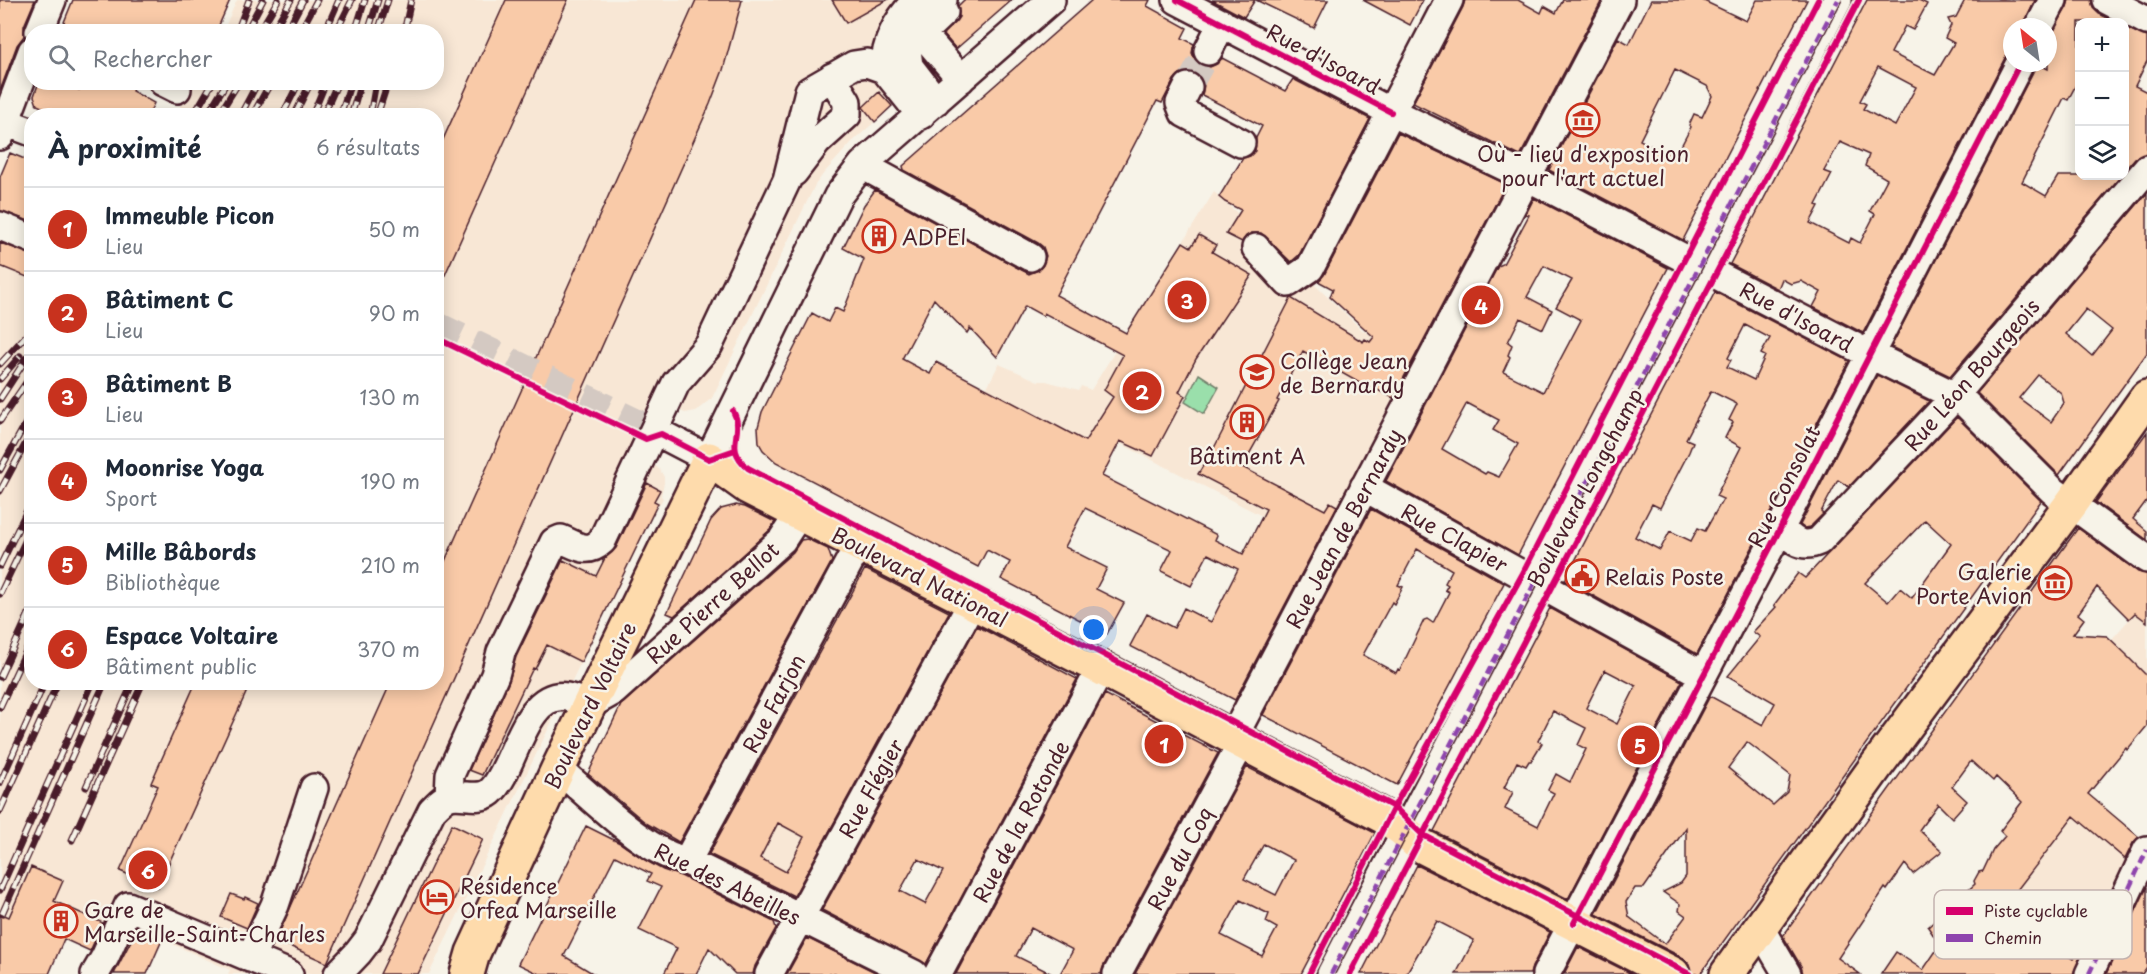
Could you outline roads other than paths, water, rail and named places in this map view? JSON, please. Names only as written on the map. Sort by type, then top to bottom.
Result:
[{"type":"main road","points":[[1727,974],[1877,765],[2147,398]]},
{"type":"main road","name":"Boulevard National","points":[[709,459],[741,483],[799,514],[1101,668],[1394,822],[1422,846],[1673,974]]},
{"type":"main road","name":"Boulevard Voltaire","points":[[465,967],[558,769],[709,459]]},
{"type":"street","points":[[44,24],[52,0]]},
{"type":"street","points":[[884,69],[885,54],[891,34],[917,0]]},
{"type":"street","points":[[928,108],[909,66],[907,50],[914,26],[943,0]]},
{"type":"street","points":[[958,0],[925,30],[925,37],[961,79]]},
{"type":"street","points":[[709,459],[838,196],[862,165],[1051,0]]},
{"type":"street","name":"Rue d'Isoard","points":[[1177,0],[1391,112],[1527,177],[1869,354],[1961,399],[2052,490],[2147,559]]},
{"type":"street","points":[[1256,248],[1288,283],[1310,268],[1449,0]]},
{"type":"street","name":"Rue Jean de Bernardy","points":[[1238,740],[1364,487],[1620,0]]},
{"type":"street","name":"Boulevard Longchamp","points":[[1331,974],[1838,0]]},
{"type":"street","points":[[2044,18],[2053,0]]},
{"type":"street","points":[[2107,0],[2147,21]]},
{"type":"street","points":[[1208,51],[1222,23]]},
{"type":"street","points":[[449,796],[450,775],[495,675],[501,652],[554,542],[561,539],[586,549],[594,548],[602,541],[676,383],[709,345],[787,180],[809,91],[854,65],[867,63],[884,69],[928,108]]},
{"type":"street","points":[[24,71],[1,123],[24,130]]},
{"type":"street","name":"Rue Consolat","points":[[1546,974],[1781,527],[2015,72]]},
{"type":"street","points":[[787,180],[817,142],[847,115],[848,102],[831,77]]},
{"type":"street","points":[[1188,87],[1180,103],[1184,113],[1241,143]]},
{"type":"street","points":[[862,165],[1030,257]]},
{"type":"street","name":"Rue Léon Bourgeois","points":[[1781,527],[1796,542],[1806,545],[1819,541],[1954,396],[2147,169]]},
{"type":"street","points":[[0,226],[24,236]]},
{"type":"street","name":"Boulevard National","points":[[661,434],[709,459]]},
{"type":"street","name":"Rue Clapier","points":[[1364,487],[1703,675]]},
{"type":"street","name":"Rue Pierre Bellot","points":[[589,705],[614,691],[782,540],[799,514]]},
{"type":"street","name":"Rue Farjon","points":[[687,861],[859,544]]},
{"type":"street","name":"Rue Flégier","points":[[769,974],[972,603]]},
{"type":"street","name":"Rue de la Rotonde","points":[[938,974],[1101,668]]},
{"type":"street","points":[[338,974],[368,940],[427,817],[439,802],[449,796],[481,796],[490,793],[498,782],[527,724],[539,707],[548,701],[558,697],[569,697],[589,705]]},
{"type":"street","name":"Rue du Coq","points":[[1117,974],[1238,740]]},
{"type":"street","name":"Rue des Abeilles","points":[[558,769],[644,842],[674,859],[687,861],[914,974]]},
{"type":"street","points":[[250,958],[275,904],[314,788]]},
{"type":"street","points":[[2128,890],[2147,850]]},
{"type":"street","points":[[95,974],[128,906],[289,974]]},
{"type":"street","points":[[1760,928],[1787,974]]},
{"type":"street","points":[[2089,974],[2096,959]]},
{"type":"tunnel","points":[[1188,87],[1208,51]]},
{"type":"tunnel","points":[[444,329],[661,434]]},
{"type":"tram line","points":[[1335,974],[1842,0]]},
{"type":"railway","points":[[240,24],[249,0]]},
{"type":"railway","points":[[250,24],[263,0]]},
{"type":"railway","points":[[264,24],[278,0]]},
{"type":"railway","points":[[277,24],[291,0]]},
{"type":"railway","points":[[290,24],[303,0]]},
{"type":"railway","points":[[304,24],[317,0]]},
{"type":"railway","points":[[328,24],[339,0]]},
{"type":"railway","points":[[340,24],[352,0]]},
{"type":"railway","points":[[358,24],[365,0]]},
{"type":"railway","points":[[370,24],[378,0]]},
{"type":"railway","points":[[380,24],[388,0]]},
{"type":"railway","points":[[406,24],[411,0]]},
{"type":"railway","points":[[198,108],[208,90]]},
{"type":"railway","points":[[211,108],[222,90]]},
{"type":"railway","points":[[223,108],[234,90]]},
{"type":"railway","points":[[244,108],[254,90]]},
{"type":"railway","points":[[256,108],[267,90]]},
{"type":"railway","points":[[286,108],[295,90]]},
{"type":"railway","points":[[298,108],[307,90]]},
{"type":"railway","points":[[315,108],[323,90]]},
{"type":"railway","points":[[327,108],[334,90]]},
{"type":"railway","points":[[343,108],[348,90]]},
{"type":"railway","points":[[353,108],[359,90]]},
{"type":"railway","points":[[371,108],[375,90]]},
{"type":"railway","points":[[380,108],[385,90]]},
{"type":"railway","points":[[0,364],[24,338]]},
{"type":"railway","points":[[0,379],[20,356]]},
{"type":"railway","points":[[0,399],[24,362]]},
{"type":"railway","points":[[0,421],[24,386]]},
{"type":"railway","points":[[0,470],[24,426]]},
{"type":"railway","points":[[0,491],[24,447]]},
{"type":"railway","points":[[0,566],[24,516]]},
{"type":"railway","points":[[0,594],[24,544]]},
{"type":"railway","points":[[0,677],[24,624]]},
{"type":"railway","points":[[0,707],[24,655]]},
{"type":"railway","points":[[0,783],[41,690]]},
{"type":"railway","points":[[0,811],[54,690]]},
{"type":"railway","points":[[0,890],[89,690]]},
{"type":"railway","points":[[2,914],[101,690]]},
{"type":"railway","points":[[86,787],[129,690]]},
{"type":"railway","points":[[72,840],[139,690]]},
{"type":"place","name":"Où - lieu d'exposition pour l'art actuel","points":[[1583,120]]},
{"type":"place","name":"ADPEI","points":[[879,236]]},
{"type":"place","name":"Bâtiment B","points":[[1187,300]]},
{"type":"place","name":"Moonrise Yoga","points":[[1481,305]]},
{"type":"place","name":"Collège Jean de Bernardy","points":[[1257,372]]},
{"type":"place","name":"Bâtiment C","points":[[1142,391]]},
{"type":"place","name":"Bâtiment A","points":[[1247,422]]},
{"type":"place","name":"Relais Poste","points":[[1582,576]]},
{"type":"place","name":"Galerie Porte Avion","points":[[2055,583]]},
{"type":"place","name":"Immeuble Picon","points":[[1164,744]]},
{"type":"place","name":"Mille Bâbords","points":[[1640,745]]},
{"type":"place","name":"Espace Voltaire","points":[[148,870]]},
{"type":"place","name":"Résidence Orfea Marseille","points":[[437,897]]},
{"type":"place","name":"Gare de Marseille-Saint-Charles","points":[[61,921]]}]
